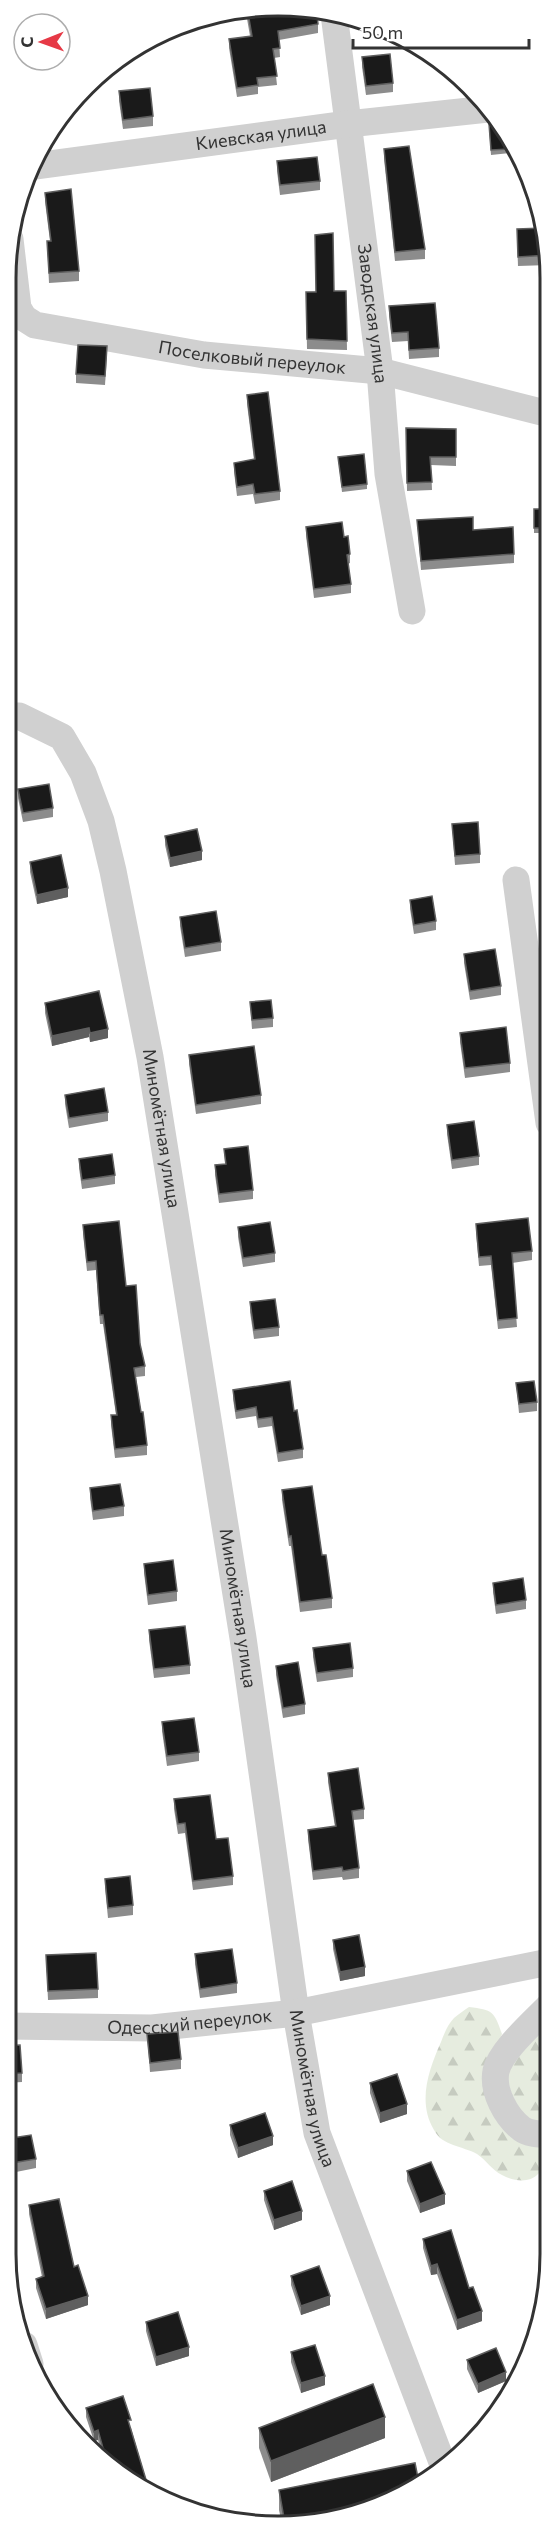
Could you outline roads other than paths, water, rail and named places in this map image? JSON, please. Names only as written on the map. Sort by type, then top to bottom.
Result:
[{"type":"street","name":"Заводская улица","points":[[334,23],[380,371],[388,474],[412,611]]},
{"type":"street","name":"Киевская улица","points":[[43,165],[348,124],[478,110]]},
{"type":"street","name":"Поселковый переулок","points":[[16,291],[18,308],[24,318],[35,325],[204,356],[380,371],[540,412]]},
{"type":"street","name":"Миномётная улица","points":[[16,716],[62,737],[83,773],[101,821],[150,1057],[243,1638],[296,2013],[317,2133],[441,2459]]},
{"type":"street","points":[[516,880],[540,1057]]},
{"type":"street","name":"Одесский переулок","points":[[16,2026],[152,2028],[296,2013],[540,1964]]},
{"type":"street","points":[[540,2016],[508,2050],[496,2072],[498,2091],[505,2111],[523,2130],[540,2133]]}]
